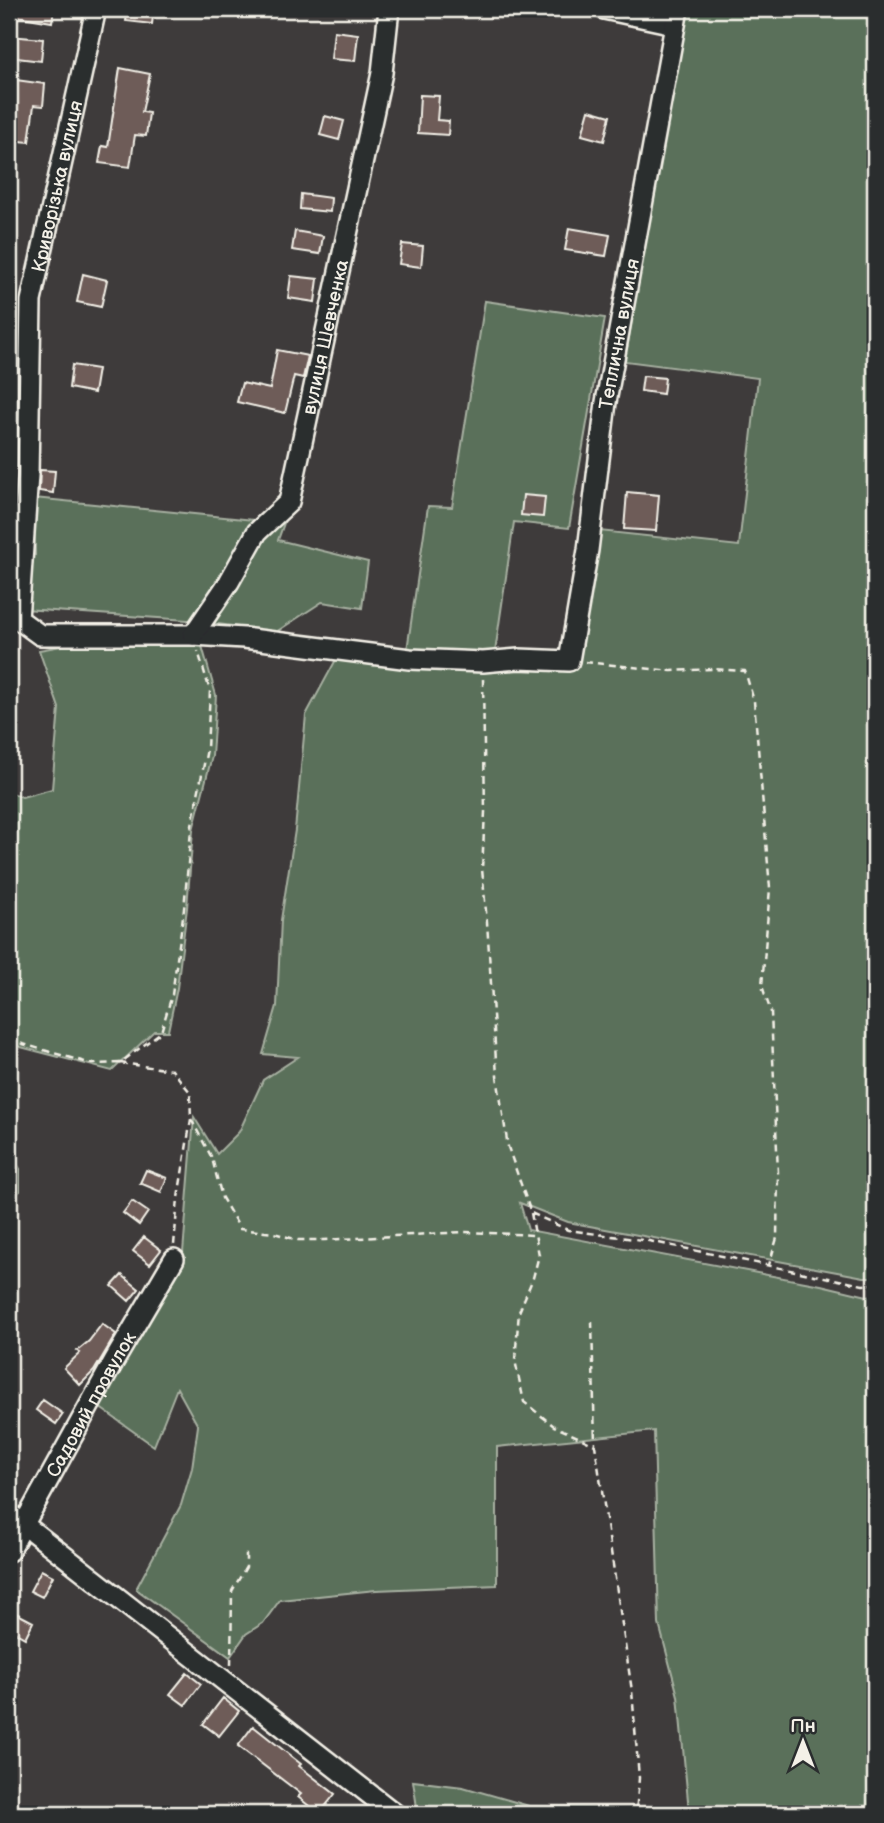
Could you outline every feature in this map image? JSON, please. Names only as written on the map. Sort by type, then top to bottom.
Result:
[{"type":"street","name":"Криворізька вулиця","points":[[13,620],[28,475],[31,301],[96,9]]},
{"type":"street","name":"вулиця Шевченка","points":[[193,635],[229,582],[257,532],[289,502],[382,73],[389,9]]},
{"type":"street","points":[[604,9],[676,16]]},
{"type":"street","name":"Теплична вулиця","points":[[569,661],[588,550],[606,402],[676,16]]},
{"type":"street","points":[[13,620],[40,635],[193,635],[244,638],[410,659],[569,661]]},
{"type":"street","name":"Садовий провулок","points":[[9,1551],[16,1518],[114,1361],[173,1259]]},
{"type":"street","points":[[16,1518],[394,1814]]},
{"type":"path","points":[[120,1063],[160,1032],[172,995],[191,830],[207,749],[210,691],[193,635]]},
{"type":"path","points":[[569,661],[672,671],[745,671],[754,701],[769,888],[762,986],[771,1012],[778,1173],[777,1238],[769,1265]]},
{"type":"path","points":[[483,662],[485,812],[482,869],[497,1076],[508,1147],[531,1213],[539,1255],[519,1312],[515,1360],[524,1402],[554,1426],[595,1446]]},
{"type":"path","points":[[9,1040],[92,1064],[120,1063],[172,1070],[190,1092],[191,1119],[178,1198],[173,1259]]},
{"type":"path","points":[[191,1119],[212,1158],[222,1198],[240,1229],[274,1233],[298,1240],[464,1232],[535,1235]]},
{"type":"path","points":[[531,1213],[568,1230],[649,1241],[863,1284],[875,1284]]},
{"type":"path","points":[[592,1321],[595,1446],[632,1691],[639,1778],[636,1814]]},
{"type":"path","points":[[231,1686],[232,1591],[246,1567],[246,1551]]},
{"type":"green space","points":[[686,9],[875,9],[875,1277],[568,1222],[520,1203],[528,1230],[867,1296],[875,1295],[875,1814],[418,1814],[413,1781],[463,1787],[529,1806],[689,1811],[678,1696],[659,1624],[654,1431],[497,1447],[497,1585],[376,1590],[280,1600],[263,1623],[246,1634],[230,1657],[136,1589],[181,1505],[192,1468],[198,1426],[177,1388],[154,1446],[99,1407],[182,1265],[194,1117],[217,1154],[239,1132],[263,1080],[298,1057],[263,1054],[277,1006],[281,920],[295,830],[306,715],[339,654],[405,664],[428,506],[452,507],[485,301],[605,318],[569,528],[514,522],[495,652],[579,653],[600,531],[739,546],[758,378],[625,361]]},
{"type":"green space","points":[[34,498],[284,523],[278,540],[368,562],[362,608],[322,602],[276,632],[188,620],[9,608],[9,556],[35,555]]},
{"type":"green space","points":[[200,639],[216,695],[212,756],[193,830],[187,908],[177,988],[168,1031],[154,1031],[112,1071],[9,1044],[9,792],[22,797],[52,789],[59,708],[39,650],[89,641]]},
{"type":"green space","points":[[9,1150],[20,1169],[20,1191],[9,1200]]},
{"type":"building","points":[[10,9],[54,9],[52,22],[10,15]]},
{"type":"building","points":[[128,9],[154,9],[152,24],[126,21]]},
{"type":"building","points":[[334,31],[358,34],[355,61],[331,59]]},
{"type":"building","points":[[9,36],[43,39],[41,61],[9,57]]},
{"type":"building","points":[[120,68],[150,74],[142,112],[149,113],[146,136],[135,135],[130,167],[99,163],[102,146],[108,147]]},
{"type":"building","points":[[16,80],[45,84],[43,106],[34,105],[29,142],[9,140],[9,121],[11,122]]},
{"type":"building","points":[[420,95],[439,96],[437,120],[449,121],[448,135],[418,133]]},
{"type":"building","points":[[589,110],[610,116],[604,141],[582,135]]},
{"type":"building","points":[[325,116],[344,121],[339,140],[320,135]]},
{"type":"building","points":[[301,194],[331,198],[330,212],[300,209]]},
{"type":"building","points":[[569,228],[610,235],[606,256],[565,250]]},
{"type":"building","points":[[295,231],[323,236],[320,254],[292,250]]},
{"type":"building","points":[[402,244],[423,246],[421,267],[399,264]]},
{"type":"building","points":[[83,274],[107,280],[101,307],[77,302]]},
{"type":"building","points":[[291,276],[318,279],[315,302],[288,298]]},
{"type":"building","points":[[277,350],[308,356],[303,378],[294,376],[285,413],[237,402],[242,383],[270,389]]},
{"type":"building","points":[[72,365],[98,369],[94,393],[69,388]]},
{"type":"building","points":[[643,376],[665,378],[663,394],[641,391]]},
{"type":"building","points":[[40,470],[55,471],[53,493],[39,491]]},
{"type":"building","points":[[627,492],[659,495],[656,531],[624,529]]},
{"type":"building","points":[[523,495],[545,497],[543,517],[521,515]]},
{"type":"building","points":[[146,1170],[167,1178],[161,1192],[140,1183]]},
{"type":"building","points":[[132,1201],[148,1212],[139,1225],[123,1213]]},
{"type":"building","points":[[144,1237],[161,1250],[150,1264],[133,1251]]},
{"type":"building","points":[[122,1275],[139,1289],[129,1301],[112,1286]]},
{"type":"building","points":[[102,1324],[116,1334],[94,1371],[80,1385],[64,1368],[80,1353],[77,1351]]},
{"type":"building","points":[[43,1400],[63,1414],[56,1424],[36,1410]]},
{"type":"building","points":[[41,1570],[53,1576],[42,1597],[30,1591]]},
{"type":"building","points":[[12,1611],[33,1622],[25,1638],[9,1629]]},
{"type":"building","points":[[187,1673],[201,1684],[185,1705],[170,1694]]},
{"type":"building","points":[[223,1698],[239,1711],[219,1736],[203,1724]]},
{"type":"building","points":[[253,1726],[335,1794],[319,1814],[298,1797],[301,1794],[238,1746]]}]
